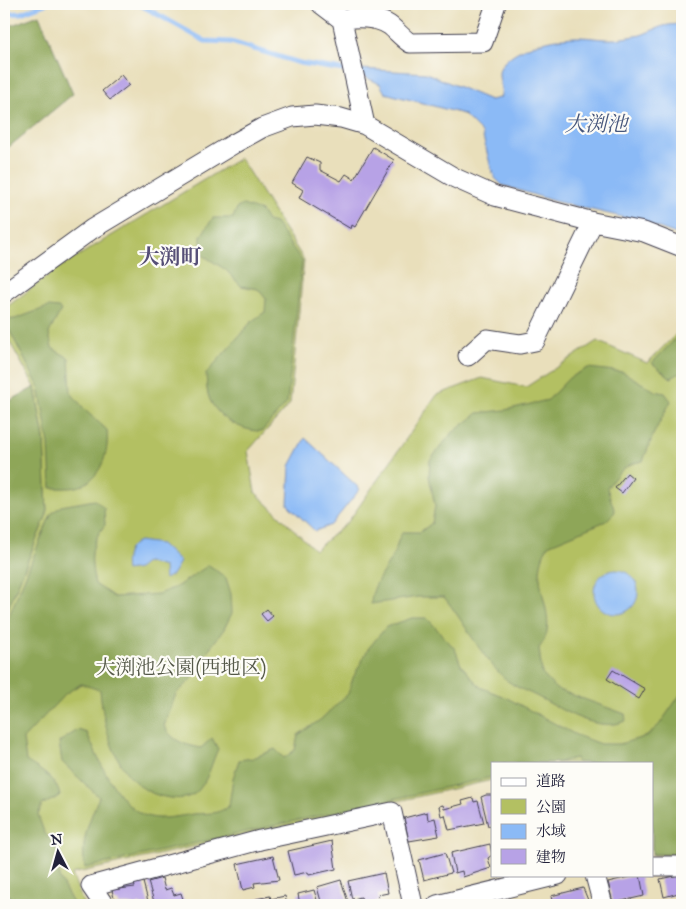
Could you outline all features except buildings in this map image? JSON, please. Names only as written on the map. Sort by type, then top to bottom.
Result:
[{"type":"street","points":[[324,4],[342,20],[365,125]]},
{"type":"street","points":[[342,20],[359,18],[388,24],[410,43],[483,42],[496,4]]},
{"type":"street","points":[[4,293],[92,229],[262,128],[292,117],[315,115],[341,118],[365,125],[455,178],[495,196],[593,222],[644,232],[682,247]]},
{"type":"street","points":[[468,356],[487,338],[520,344],[535,341],[593,222]]},
{"type":"street","points":[[104,905],[91,886],[260,840],[392,812],[413,905]]},
{"type":"street","points":[[654,866],[682,866]]},
{"type":"street","points":[[437,905],[554,876]]},
{"type":"street","points":[[595,876],[603,905]]},
{"type":"green space","points":[[39,15],[73,94],[4,151],[4,28]]},
{"type":"green space","name":"大渕池公園(西地区)","points":[[240,158],[304,260],[290,404],[248,451],[255,492],[315,550],[348,522],[437,395],[482,378],[526,387],[597,341],[647,363],[682,328],[682,856],[654,855],[654,762],[491,762],[491,780],[72,874],[84,905],[4,905],[4,618],[47,514],[44,439],[35,387],[4,332],[4,309],[58,268]]},
{"type":"green space","points":[[243,205],[261,211],[267,221],[275,223],[302,261],[287,403],[262,431],[254,431],[237,426],[222,416],[211,402],[207,387],[206,374],[252,321],[265,312],[266,299],[258,289],[241,286],[226,270],[201,254],[201,236],[213,218],[233,218],[237,208]]},
{"type":"green space","points":[[48,307],[61,310],[49,333],[52,348],[69,358],[71,393],[86,411],[107,430],[106,454],[100,468],[90,480],[76,487],[51,488],[49,444],[39,387],[4,320],[15,319]]},
{"type":"green space","points":[[682,332],[682,372],[671,378],[652,363]]},
{"type":"green space","points":[[588,368],[623,372],[655,391],[665,393],[671,401],[654,433],[643,461],[631,464],[622,470],[607,488],[615,512],[606,521],[548,545],[541,567],[541,584],[548,621],[544,639],[539,648],[542,674],[556,689],[625,714],[626,721],[615,724],[604,724],[582,719],[511,684],[494,668],[444,597],[418,597],[371,604],[373,590],[394,553],[403,532],[420,532],[432,523],[435,506],[429,476],[430,460],[451,434],[478,413],[505,410],[548,400],[569,378]]},
{"type":"green space","points":[[35,387],[44,439],[47,514],[4,618],[4,404]]},
{"type":"green space","points":[[95,500],[104,508],[105,525],[93,546],[93,576],[95,584],[114,597],[158,594],[176,587],[209,565],[226,578],[231,594],[232,613],[224,629],[202,659],[196,674],[176,694],[164,726],[175,739],[184,744],[201,748],[212,738],[218,749],[206,779],[195,793],[179,799],[153,794],[139,785],[127,773],[118,759],[106,725],[100,690],[81,684],[65,694],[23,739],[26,761],[52,780],[60,796],[42,805],[38,815],[44,832],[60,852],[59,878],[74,905],[15,905],[4,888],[4,628],[51,514],[61,506]]},
{"type":"green space","points":[[412,618],[427,618],[455,649],[461,665],[480,687],[507,698],[576,735],[600,744],[620,744],[647,736],[659,725],[682,692],[682,854],[654,854],[654,762],[577,762],[576,758],[560,762],[491,762],[491,777],[85,868],[85,840],[99,797],[62,762],[59,742],[78,730],[87,733],[97,756],[119,794],[129,805],[150,817],[172,817],[220,811],[229,806],[233,778],[239,760],[253,758],[275,749],[284,758],[295,750],[298,735],[320,720],[348,694],[353,678],[368,649],[386,627]]},
{"type":"water","name":"大渕池","points":[[682,24],[682,236],[639,221],[554,201],[502,185],[495,178],[491,168],[482,133],[463,114],[385,93],[380,84],[361,75],[361,69],[426,73],[490,100],[500,98],[499,73],[502,65],[508,58],[526,48],[569,37],[616,39],[631,37],[663,26]]},
{"type":"water","points":[[305,438],[360,489],[331,525],[315,531],[288,505],[290,466]]},
{"type":"water","points":[[139,541],[161,544],[180,562],[172,575],[165,579],[164,567],[147,562],[138,569],[126,571],[127,553]]},
{"type":"water","points":[[616,570],[628,574],[634,580],[638,592],[634,604],[628,610],[616,614],[604,610],[598,604],[594,592],[598,580],[604,574]]},
{"type":"waterway","points":[[4,14],[21,13],[45,4]]},
{"type":"waterway","points":[[139,4],[205,41],[231,42],[300,63],[349,71]]},
{"type":"district","name":"大渕町","points":[[170,257]]}]
